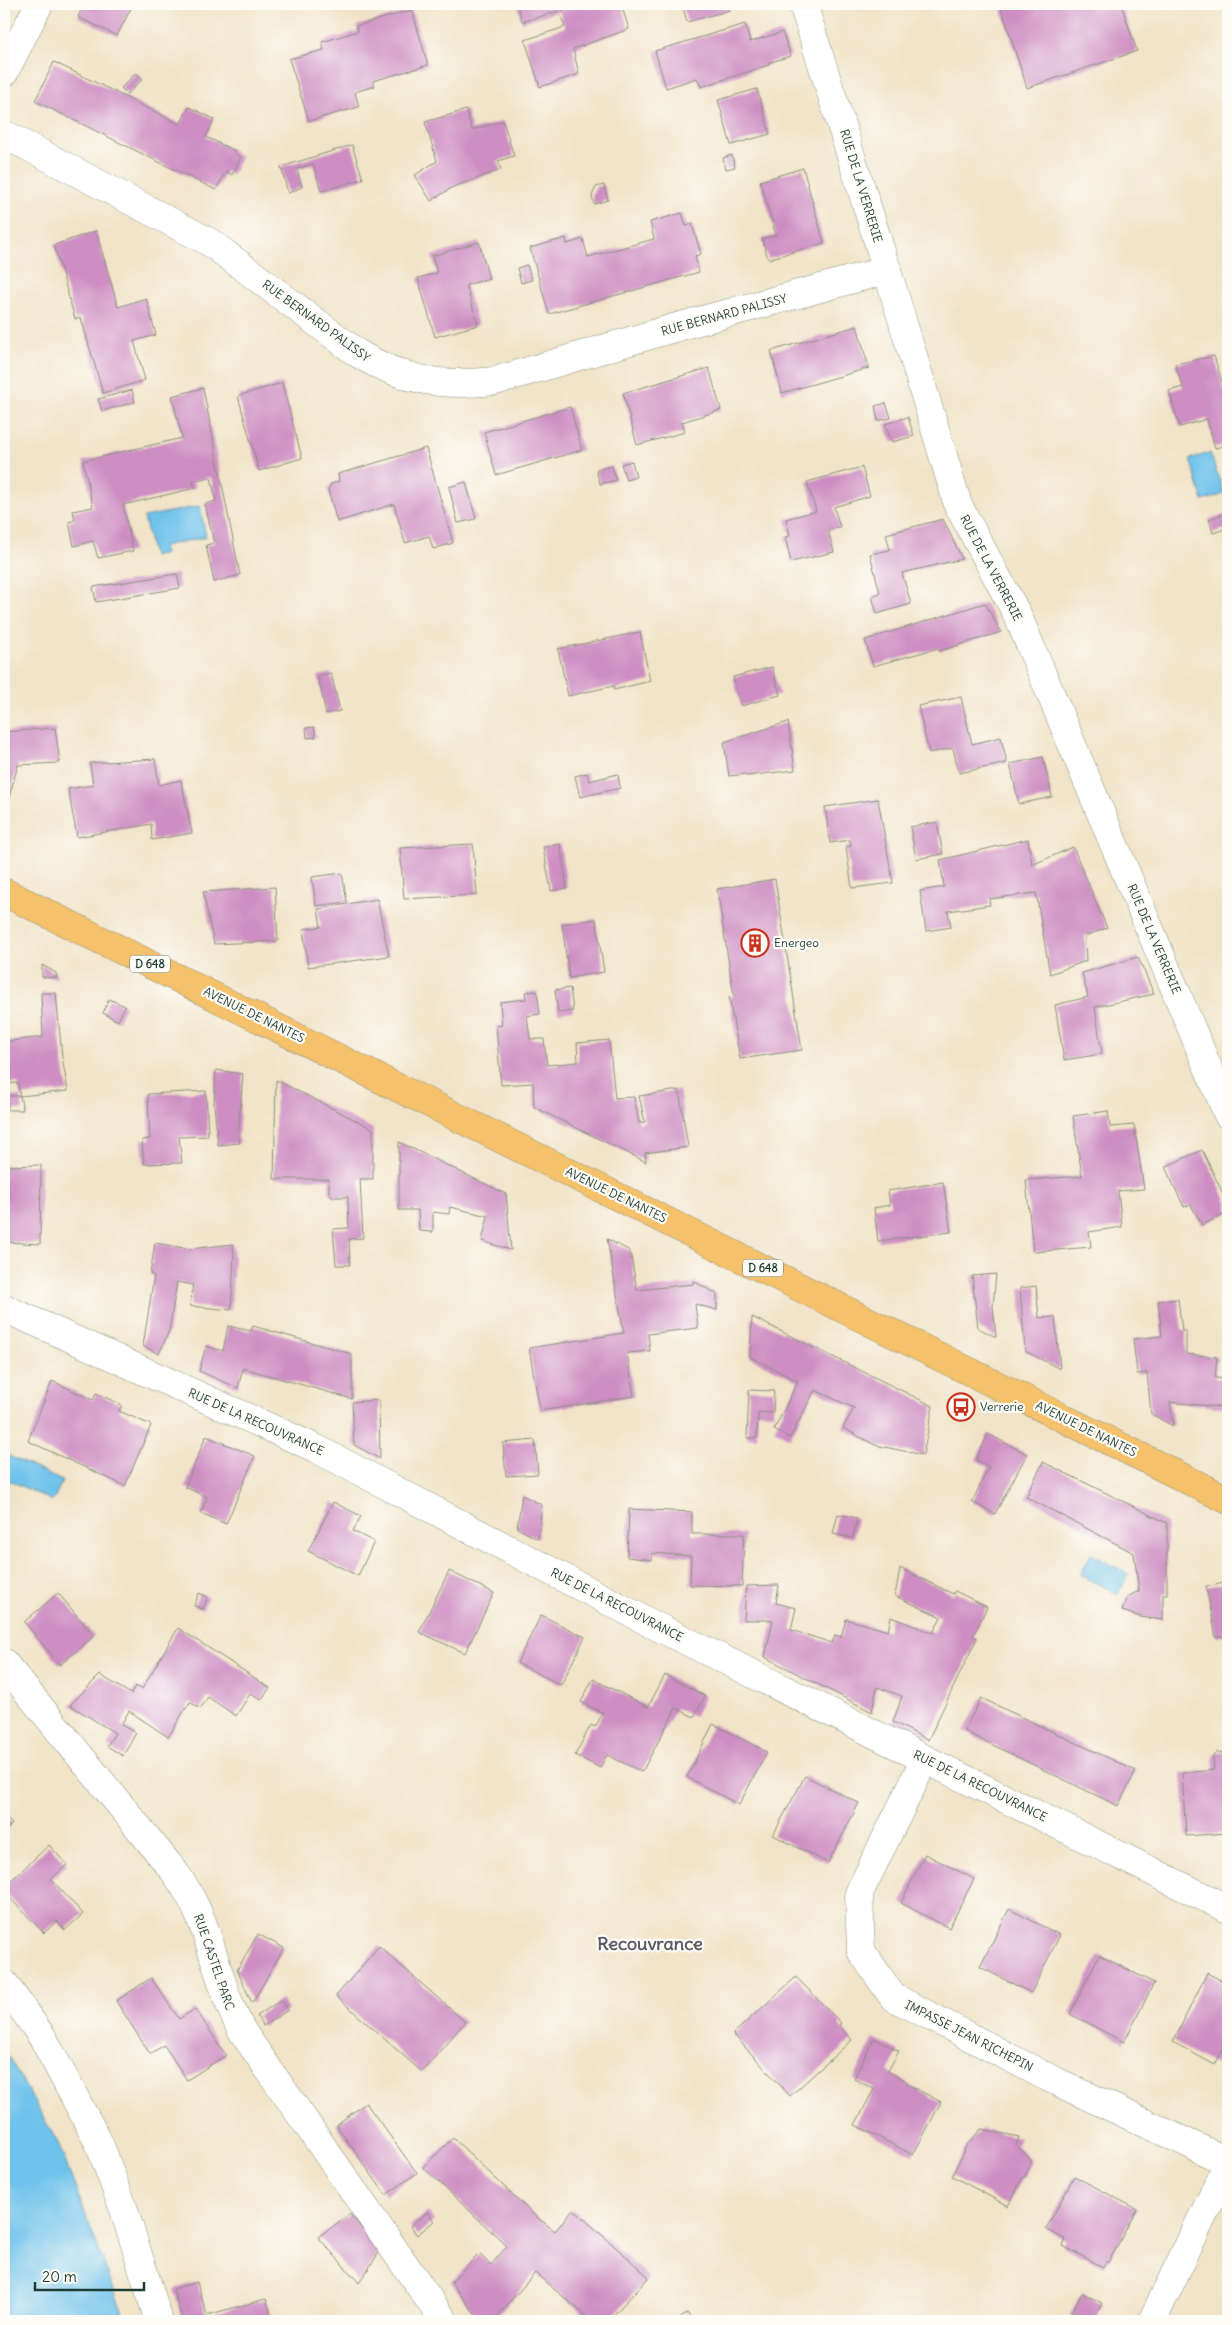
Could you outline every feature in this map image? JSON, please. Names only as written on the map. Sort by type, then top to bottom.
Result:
[{"type":"main road","name":"AVENUE DE NANTES","points":[[4,892],[1228,1500]]},
{"type":"street","points":[[4,73],[39,4]]},
{"type":"street","name":"RUE DE LA VERRERIE","points":[[803,4],[887,270],[958,505],[1017,614],[1228,1115]]},
{"type":"street","name":"RUE BERNARD PALISSY","points":[[4,134],[211,243],[357,353],[380,367],[420,380],[442,384],[495,381],[684,325],[887,270]]},
{"type":"street","name":"RUE DE LA RECOUVRANCE","points":[[4,1308],[315,1448],[658,1627],[1228,1909]]},
{"type":"street","name":"RUE CASTEL PARC","points":[[4,1663],[174,1871],[191,1898],[232,2014],[244,2034],[444,2321]]},
{"type":"street","name":"IMPASSE JEAN RICHEPIN","points":[[925,1758],[859,1893],[861,1951],[893,1997],[1049,2078],[1228,2163],[1152,2321]]},
{"type":"street","points":[[4,1983],[43,2038],[98,2143],[124,2210],[159,2321]]},
{"type":"water","points":[[1210,453],[1224,494],[1203,501],[1190,459]]},
{"type":"water","points":[[200,506],[206,537],[163,546],[165,554],[153,557],[144,517]]},
{"type":"water","points":[[5,1454],[62,1481],[53,1501],[4,1478]]},
{"type":"water","points":[[1091,1554],[1129,1574],[1118,1594],[1080,1575]]},
{"type":"water","points":[[4,2049],[59,2145],[126,2321],[4,2321]]},
{"type":"building","points":[[84,4],[133,4],[117,36],[78,17]]},
{"type":"building","points":[[517,4],[560,4],[562,10],[583,4],[621,4],[629,29],[573,49],[579,74],[540,87],[525,40],[565,27],[559,11],[522,22]]},
{"type":"building","points":[[682,4],[728,4],[730,10],[687,22]]},
{"type":"building","points":[[1000,4],[1121,4],[1137,51],[1027,88]]},
{"type":"building","points":[[412,10],[428,65],[373,81],[375,86],[355,92],[359,107],[309,121],[289,59],[324,50],[322,42],[358,31],[356,26]]},
{"type":"building","points":[[745,24],[750,42],[782,32],[791,56],[701,87],[697,78],[666,88],[655,51]]},
{"type":"building","points":[[54,62],[180,124],[189,107],[214,119],[206,137],[235,151],[234,153],[241,157],[232,175],[226,171],[216,190],[35,101]]},
{"type":"building","points":[[136,73],[143,79],[127,94],[121,88]]},
{"type":"building","points":[[757,89],[770,134],[731,145],[718,100]]},
{"type":"building","points":[[466,110],[472,130],[503,121],[514,156],[498,161],[501,170],[453,187],[431,201],[415,175],[437,161],[425,122]]},
{"type":"building","points":[[352,145],[363,179],[321,191],[313,164],[297,169],[302,187],[288,193],[281,167]]},
{"type":"building","points":[[732,155],[735,167],[726,169],[723,158]]},
{"type":"building","points":[[803,168],[824,243],[768,259],[762,239],[776,235],[760,181]]},
{"type":"building","points":[[604,185],[608,200],[594,204],[592,196],[596,187]]},
{"type":"building","points":[[682,213],[686,226],[692,224],[701,254],[695,256],[699,272],[549,314],[530,248],[566,238],[567,244],[583,239],[588,257],[654,239],[650,222]]},
{"type":"building","points":[[96,231],[118,307],[146,298],[156,335],[134,341],[145,380],[103,393],[81,318],[75,319],[54,245]]},
{"type":"building","points":[[479,242],[489,279],[466,285],[478,325],[435,337],[418,278],[437,273],[432,256]]},
{"type":"building","points":[[527,265],[532,280],[521,283],[517,268]]},
{"type":"building","points":[[857,326],[869,368],[782,393],[771,351]]},
{"type":"building","points":[[1214,356],[1228,401],[1228,460],[1223,446],[1215,448],[1207,419],[1180,427],[1169,391],[1183,387],[1175,364]]},
{"type":"building","points":[[709,368],[721,410],[682,422],[685,432],[637,445],[623,393]]},
{"type":"building","points":[[282,383],[302,458],[259,471],[238,396]]},
{"type":"building","points":[[203,388],[240,575],[214,582],[206,545],[214,543],[205,504],[216,501],[211,477],[193,481],[195,488],[123,505],[133,551],[98,558],[93,541],[74,546],[69,522],[75,520],[73,511],[93,507],[83,461],[182,438],[172,396]]},
{"type":"building","points":[[132,390],[135,402],[102,411],[98,399]]},
{"type":"building","points":[[886,403],[891,418],[878,421],[875,406]]},
{"type":"building","points":[[570,407],[582,450],[496,475],[484,432]]},
{"type":"building","points":[[908,417],[914,436],[892,442],[885,424]]},
{"type":"building","points":[[426,448],[453,543],[433,549],[429,536],[405,543],[394,504],[337,522],[328,490],[331,484],[339,481],[338,474]]},
{"type":"building","points":[[632,461],[636,477],[626,480],[621,464]]},
{"type":"building","points":[[612,466],[616,480],[600,484],[596,470]]},
{"type":"building","points":[[862,467],[870,496],[834,507],[840,527],[828,530],[834,552],[791,562],[785,537],[790,536],[786,519],[816,511],[807,482]]},
{"type":"building","points":[[466,482],[476,519],[458,523],[449,487]]},
{"type":"building","points":[[1224,514],[1228,528],[1213,533],[1209,519]]},
{"type":"building","points":[[943,519],[962,559],[902,573],[911,604],[877,614],[872,596],[880,593],[870,554],[890,550],[886,534]]},
{"type":"building","points":[[177,574],[180,588],[96,602],[93,587]]},
{"type":"building","points":[[985,603],[1001,632],[940,651],[938,648],[873,666],[865,640]]},
{"type":"building","points":[[640,632],[650,681],[614,690],[613,686],[568,696],[558,649]]},
{"type":"building","points":[[772,667],[780,695],[741,706],[733,677]]},
{"type":"building","points":[[331,673],[340,711],[326,714],[318,676]]},
{"type":"building","points":[[961,697],[972,744],[1001,737],[1007,763],[959,773],[953,748],[929,753],[918,706]]},
{"type":"building","points":[[788,722],[795,770],[747,776],[746,774],[729,776],[724,742]]},
{"type":"building","points":[[314,727],[316,737],[307,738],[306,728]]},
{"type":"building","points":[[55,728],[60,763],[18,765],[4,815],[4,732]]},
{"type":"building","points":[[1043,757],[1052,797],[1019,804],[1010,764]]},
{"type":"building","points":[[155,759],[159,785],[181,780],[192,833],[152,840],[151,824],[77,837],[68,789],[93,785],[90,763]]},
{"type":"building","points":[[587,773],[589,781],[618,774],[620,788],[580,797],[575,776]]},
{"type":"building","points":[[878,799],[893,883],[852,888],[846,847],[851,846],[850,840],[830,843],[825,807]]},
{"type":"building","points":[[937,822],[943,854],[916,859],[910,827]]},
{"type":"building","points":[[1028,839],[1032,865],[1073,847],[1107,928],[1085,936],[1086,961],[1050,974],[1036,893],[989,899],[990,905],[948,911],[951,927],[926,931],[920,891],[944,887],[940,860]]},
{"type":"building","points":[[473,844],[477,895],[404,899],[400,848]]},
{"type":"building","points":[[560,844],[567,888],[551,891],[543,847]]},
{"type":"building","points":[[342,873],[347,902],[316,906],[312,877]]},
{"type":"building","name":"Energeo","points":[[775,879],[802,1050],[740,1059],[729,997],[734,996],[717,889]]},
{"type":"building","points":[[275,887],[278,941],[214,944],[203,892]]},
{"type":"building","points":[[377,899],[389,956],[308,967],[303,929],[321,927],[318,909]]},
{"type":"building","points":[[596,919],[604,972],[569,978],[562,924]]},
{"type":"building","points":[[1138,957],[1154,994],[1095,1007],[1102,1054],[1064,1060],[1055,1005],[1088,997],[1082,973]]},
{"type":"building","points":[[42,965],[56,973],[57,978],[42,977]]},
{"type":"building","points":[[570,988],[573,1011],[558,1013],[555,990]]},
{"type":"building","points":[[537,991],[540,1014],[527,1016],[530,1039],[544,1039],[547,1065],[578,1062],[577,1043],[609,1040],[615,1098],[634,1097],[639,1123],[645,1122],[639,1096],[679,1090],[688,1147],[645,1153],[646,1162],[534,1107],[533,1083],[501,1085],[496,1026],[502,1025],[500,1002],[526,999],[525,992]]},
{"type":"building","points":[[41,993],[56,993],[62,1057],[68,1091],[20,1096],[18,1083],[5,1084],[4,1042],[43,1037]]},
{"type":"building","points":[[109,999],[125,1006],[118,1021],[103,1013]]},
{"type":"building","points":[[216,1070],[243,1074],[238,1136],[240,1143],[218,1145],[214,1104]]},
{"type":"building","points":[[276,1080],[373,1129],[373,1179],[360,1179],[363,1238],[349,1239],[350,1265],[336,1265],[333,1229],[349,1228],[348,1197],[333,1197],[329,1193],[329,1179],[274,1179]]},
{"type":"building","points":[[206,1091],[208,1136],[179,1137],[182,1163],[144,1164],[142,1140],[150,1139],[148,1094]]},
{"type":"building","points":[[7,1096],[20,1096],[23,1110],[8,1110]]},
{"type":"building","points":[[1108,1111],[1110,1127],[1134,1125],[1144,1189],[1118,1191],[1122,1227],[1089,1232],[1091,1247],[1033,1252],[1026,1180],[1082,1176],[1073,1116]]},
{"type":"building","points":[[399,1142],[506,1194],[511,1250],[482,1241],[488,1216],[450,1207],[449,1214],[433,1212],[433,1232],[419,1231],[418,1210],[399,1210]]},
{"type":"building","points":[[1202,1150],[1228,1204],[1228,1213],[1202,1225],[1191,1205],[1184,1207],[1165,1167]]},
{"type":"building","points":[[41,1165],[40,1244],[4,1242],[4,1166]]},
{"type":"building","points":[[943,1182],[951,1232],[878,1241],[874,1208],[890,1205],[888,1191]]},
{"type":"building","points":[[607,1239],[630,1251],[637,1290],[693,1284],[693,1281],[717,1294],[717,1310],[695,1304],[698,1328],[648,1334],[650,1351],[627,1353],[634,1396],[540,1411],[529,1348],[624,1333]]},
{"type":"building","points":[[155,1243],[190,1249],[233,1244],[234,1257],[231,1310],[190,1306],[193,1285],[177,1282],[169,1331],[159,1354],[143,1346],[154,1276],[150,1274]]},
{"type":"building","points":[[996,1274],[993,1306],[996,1337],[978,1328],[972,1276]]},
{"type":"building","points":[[1036,1286],[1039,1318],[1055,1317],[1060,1369],[1025,1351],[1020,1288]]},
{"type":"building","points":[[1178,1299],[1182,1331],[1186,1331],[1186,1354],[1217,1357],[1215,1378],[1228,1379],[1228,1408],[1170,1402],[1173,1426],[1151,1414],[1147,1373],[1137,1374],[1133,1339],[1162,1336],[1158,1301]]},
{"type":"building","points":[[752,1317],[933,1406],[923,1455],[875,1445],[843,1428],[854,1408],[815,1390],[790,1438],[774,1430],[798,1381],[750,1357]]},
{"type":"building","points":[[228,1326],[251,1331],[253,1326],[352,1354],[352,1399],[243,1368],[238,1388],[199,1371],[206,1346],[223,1351]]},
{"type":"building","points":[[52,1381],[93,1400],[96,1393],[122,1405],[119,1411],[151,1425],[125,1486],[28,1441]]},
{"type":"building","points":[[749,1390],[774,1391],[773,1413],[758,1412],[757,1438],[747,1438]]},
{"type":"building","points":[[379,1400],[380,1459],[354,1445],[352,1402]]},
{"type":"building","points":[[988,1434],[1027,1454],[995,1514],[972,1502],[989,1467],[976,1460]]},
{"type":"building","points":[[206,1436],[255,1456],[226,1524],[201,1513],[207,1497],[185,1487]]},
{"type":"building","points":[[535,1440],[538,1474],[506,1476],[503,1443]]},
{"type":"building","points":[[1043,1462],[1167,1523],[1167,1594],[1163,1594],[1163,1620],[1141,1617],[1122,1611],[1127,1597],[1139,1591],[1134,1553],[1026,1497]]},
{"type":"building","points":[[522,1495],[542,1505],[538,1539],[517,1528]]},
{"type":"building","points":[[333,1502],[361,1516],[353,1531],[374,1542],[358,1576],[308,1551]]},
{"type":"building","points":[[629,1509],[692,1512],[692,1534],[744,1534],[742,1586],[690,1585],[691,1556],[652,1553],[652,1560],[627,1557]]},
{"type":"building","points":[[838,1514],[857,1518],[853,1538],[833,1534]]},
{"type":"building","points":[[900,1568],[953,1594],[955,1591],[987,1607],[973,1636],[977,1638],[928,1740],[893,1722],[902,1696],[877,1687],[872,1712],[765,1657],[773,1620],[744,1620],[746,1586],[779,1585],[776,1603],[796,1608],[791,1630],[832,1643],[835,1635],[841,1637],[846,1619],[888,1631],[891,1617],[933,1633],[941,1617],[895,1596]]},
{"type":"building","points":[[449,1571],[494,1593],[465,1653],[419,1632]]},
{"type":"building","points":[[1228,1582],[1228,1635],[1216,1637],[1206,1587]]},
{"type":"building","points":[[58,1593],[94,1636],[60,1665],[24,1622]]},
{"type":"building","points":[[199,1593],[208,1597],[203,1609],[194,1606]]},
{"type":"building","points":[[541,1615],[585,1637],[561,1685],[517,1663]]},
{"type":"building","points":[[178,1628],[270,1688],[261,1700],[250,1694],[236,1716],[208,1697],[200,1709],[190,1702],[168,1737],[129,1711],[121,1725],[136,1733],[123,1756],[107,1746],[115,1733],[70,1705],[100,1675],[131,1694],[135,1686],[142,1689]]},
{"type":"building","points":[[665,1675],[705,1696],[694,1717],[676,1708],[642,1772],[607,1755],[600,1768],[575,1755],[591,1725],[595,1727],[603,1713],[581,1702],[593,1679],[648,1707]]},
{"type":"building","points":[[981,1698],[1136,1771],[1118,1806],[964,1731]]},
{"type":"building","points":[[713,1724],[767,1752],[739,1805],[687,1777]]},
{"type":"building","points":[[1228,1752],[1228,1833],[1186,1836],[1182,1773],[1214,1770],[1213,1756],[1216,1753]]},
{"type":"building","points":[[805,1776],[859,1803],[828,1863],[773,1835]]},
{"type":"building","points":[[4,1815],[12,1824],[4,1832]]},
{"type":"building","points":[[49,1845],[67,1865],[51,1879],[83,1914],[65,1930],[57,1921],[44,1933],[4,1892],[4,1887]]},
{"type":"building","points":[[925,1854],[974,1879],[949,1928],[901,1903]]},
{"type":"building","points":[[1009,1909],[1060,1935],[1031,1993],[980,1967]]},
{"type":"building","points":[[258,1934],[284,1948],[252,2003],[237,1970]]},
{"type":"building","points":[[379,1946],[465,2022],[422,2072],[336,1996]]},
{"type":"building","points":[[1099,1955],[1154,1983],[1124,2042],[1070,2014]]},
{"type":"building","points":[[1207,1973],[1228,1984],[1228,2039],[1215,2065],[1173,2042]]},
{"type":"building","points":[[796,1977],[841,2023],[839,2025],[852,2040],[790,2096],[733,2034]]},
{"type":"building","points":[[151,1978],[179,2019],[195,2009],[226,2055],[187,2080],[164,2045],[150,2054],[116,2001]]},
{"type":"building","points":[[281,2000],[288,2010],[263,2026],[257,2016]]},
{"type":"building","points":[[874,2038],[899,2051],[888,2071],[908,2082],[907,2084],[941,2102],[913,2155],[855,2125],[874,2089],[854,2079]]},
{"type":"building","points":[[366,2103],[417,2173],[386,2195],[336,2125]]},
{"type":"building","points":[[981,2129],[1019,2137],[1016,2145],[1031,2160],[1025,2177],[1023,2177],[1008,2206],[952,2176],[966,2146]]},
{"type":"building","points":[[453,2138],[534,2215],[555,2231],[573,2209],[649,2277],[608,2321],[592,2321],[535,2273],[493,2321],[480,2321],[451,2282],[479,2254],[491,2265],[507,2246],[423,2167]]},
{"type":"building","points":[[1074,2176],[1137,2209],[1108,2263],[1106,2261],[1103,2267],[1063,2246],[1066,2240],[1046,2229]]},
{"type":"building","points":[[427,2212],[434,2221],[417,2235],[410,2226]]},
{"type":"building","points":[[350,2214],[380,2251],[359,2283],[318,2237]]},
{"type":"building","points":[[197,2282],[207,2315],[266,2299],[273,2321],[183,2321],[173,2289]]},
{"type":"building","points":[[1082,2293],[1102,2303],[1093,2321],[1082,2321],[1070,2315]]},
{"type":"building","points":[[687,2313],[694,2321],[677,2321]]},
{"type":"place","name":"Energeo","points":[[755,943]]},
{"type":"place","name":"Verrerie","points":[[961,1407]]},
{"type":"district","name":"Recouvrance","points":[[650,1944]]}]
